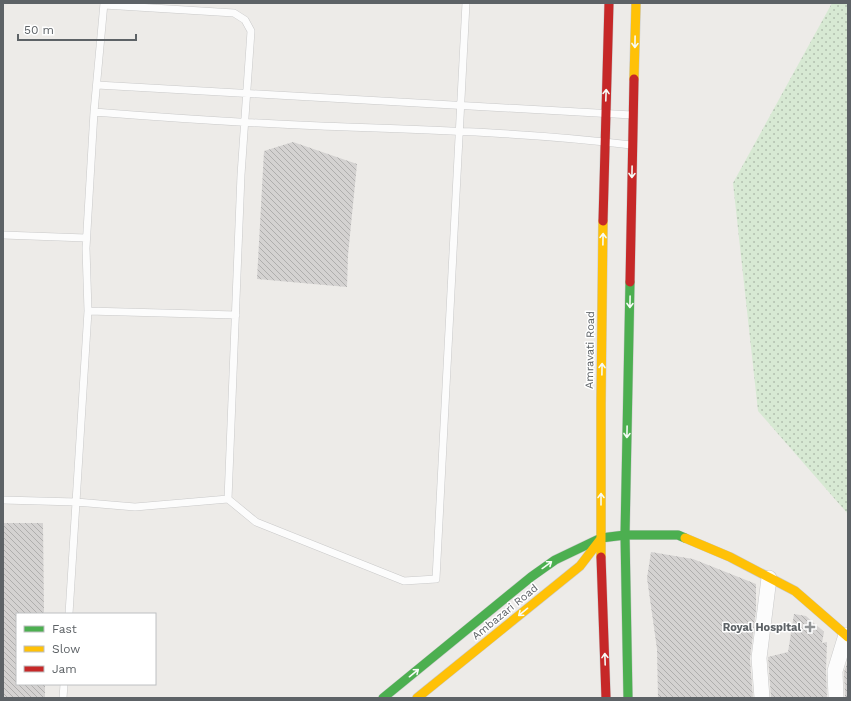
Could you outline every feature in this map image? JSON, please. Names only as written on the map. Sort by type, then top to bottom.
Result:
[{"type":"main road","name":"Amravati Road","points":[[606,698],[601,538],[601,450],[604,142],[609,3]]},
{"type":"main road","points":[[628,698],[625,535],[636,3]]},
{"type":"main road","points":[[383,698],[555,560],[601,538],[625,535],[678,535],[730,557],[795,591],[847,636]]},
{"type":"main road","name":"Ambazari Road","points":[[417,698],[580,566],[601,538]]},
{"type":"street","points":[[762,698],[760,658],[769,578]]},
{"type":"street","points":[[836,698],[835,671],[847,636]]},
{"type":"lane","points":[[3,500],[76,502],[136,507],[228,500],[256,522],[404,581],[436,579],[466,3]]},
{"type":"lane","points":[[69,613],[88,310],[86,238],[94,112],[98,85],[104,4],[234,12],[246,20],[251,31],[245,123],[228,500]]},
{"type":"lane","points":[[98,85],[634,115]]},
{"type":"lane","points":[[94,112],[245,123],[459,132],[604,142],[633,146]]},
{"type":"lane","points":[[3,235],[86,238]]},
{"type":"lane","points":[[88,310],[236,315]]},
{"type":"lane","points":[[63,698],[64,685]]},
{"type":"green space","points":[[832,3],[848,3],[848,514],[758,411],[733,183]]},
{"type":"building","points":[[293,142],[357,164],[348,255],[347,287],[257,279],[264,151]]},
{"type":"building","points":[[3,523],[43,523],[44,613],[16,613],[16,685],[45,685],[45,698],[3,698]]},
{"type":"building","points":[[651,552],[693,559],[756,584],[756,610],[750,659],[753,698],[658,698],[657,649],[647,578]]},
{"type":"building","points":[[794,614],[806,616],[824,632],[822,643],[827,642],[827,698],[771,698],[768,657],[788,652]]},
{"type":"building","points":[[848,661],[848,698],[845,698],[844,672]]},
{"type":"traffic: fast","points":[[628,698],[625,535],[630,282]]},
{"type":"traffic: fast","points":[[383,698],[531,577],[555,560],[601,538],[625,535],[678,535],[685,538]]},
{"type":"traffic: slow","points":[[634,79],[636,3]]},
{"type":"traffic: slow","points":[[601,557],[603,221]]},
{"type":"traffic: slow","points":[[685,538],[730,557],[795,591],[848,637]]},
{"type":"traffic: slow","points":[[417,698],[580,566],[600,540]]},
{"type":"traffic: jam","points":[[603,221],[609,3]]},
{"type":"traffic: jam","points":[[630,282],[634,79]]},
{"type":"traffic: jam","points":[[601,557],[606,698]]},
{"type":"place","name":"Royal Hospital","points":[[810,627]]}]
